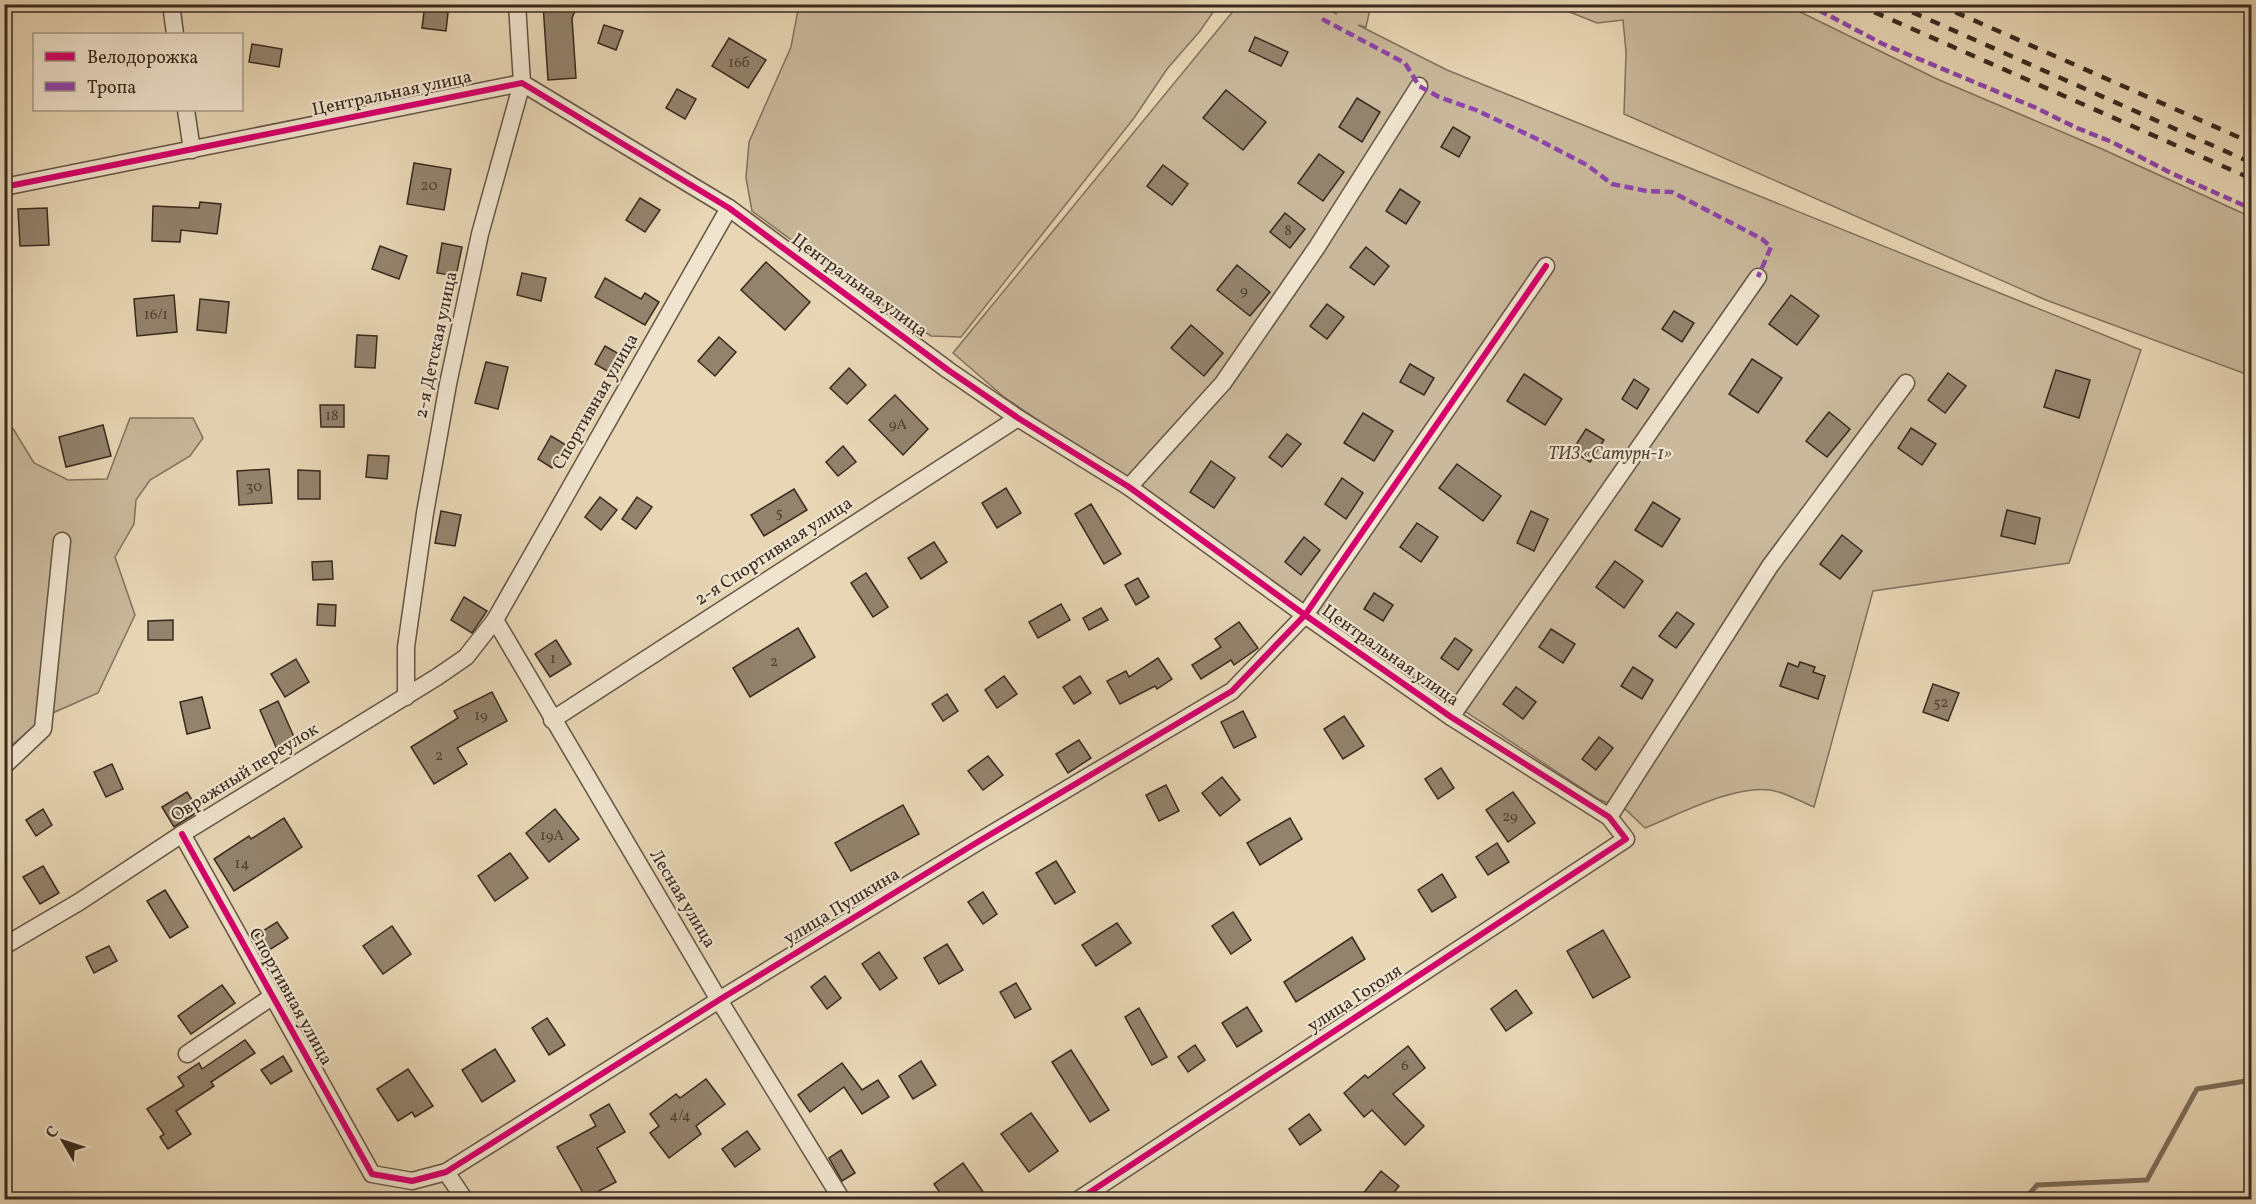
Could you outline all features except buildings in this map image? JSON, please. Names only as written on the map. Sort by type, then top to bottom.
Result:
[{"type":"street","points":[[171,4],[175,33]]},
{"type":"street","name":"2-я Детская улица","points":[[406,697],[406,647],[425,513],[448,384],[480,234],[522,83],[517,4]]},
{"type":"street","name":"Центральная улица","points":[[4,187],[522,83],[729,208],[948,370],[1018,418],[1129,486],[1305,615],[1451,717],[1609,818]]},
{"type":"street","points":[[1129,486],[1223,383],[1317,247],[1419,86]]},
{"type":"street","points":[[186,111],[192,150]]},
{"type":"street","name":"Спортивная улица","points":[[496,617],[729,208]]},
{"type":"street","name":"улица Пушкина","points":[[372,1174],[412,1181],[446,1172],[719,1000],[975,843],[1232,691],[1305,615],[1546,266]]},
{"type":"street","points":[[1451,717],[1758,277]]},
{"type":"street","points":[[1609,818],[1770,566],[1906,383]]},
{"type":"street","name":"2-я Спортивная улица","points":[[552,720],[1018,418]]},
{"type":"street","points":[[4,766],[44,729],[62,541]]},
{"type":"street","name":"Овражный переулок","points":[[4,946],[79,902],[182,834],[406,697],[466,657],[496,617]]},
{"type":"street","name":"Лесная улица","points":[[496,617],[552,720],[719,1000],[842,1200]]},
{"type":"street","name":"улица Гоголя","points":[[1078,1200],[1626,839],[1609,818]]},
{"type":"street","name":"Спортивная улица","points":[[182,834],[372,1174]]},
{"type":"street","points":[[187,1054],[273,996]]},
{"type":"street","points":[[446,1172],[465,1200]]},
{"type":"green space","name":"ТИЗ «Сатурн-1»","points":[[1239,4],[1319,5],[1337,14],[1325,5],[1371,5],[1366,27],[1358,25],[1447,70],[2141,350],[2069,563],[1873,591],[1814,807],[1776,791],[1755,790],[1723,796],[1645,828],[1626,810],[1598,799],[1325,619],[1168,508],[1004,397],[953,353]]},
{"type":"green space","points":[[786,5],[1218,5],[1200,31],[1167,69],[1134,118],[961,337],[931,336],[854,286],[752,211],[746,178],[749,142],[791,47],[798,10]]},
{"type":"green space","points":[[1552,5],[1786,5],[1937,79],[2102,149],[2251,217],[2251,376],[2046,300],[1624,114],[1626,52],[1623,20],[1597,23]]},
{"type":"green space","points":[[130,418],[193,418],[203,438],[190,456],[150,480],[136,500],[134,524],[115,557],[135,615],[98,693],[46,716],[5,751],[4,420],[14,430],[34,463],[68,480],[107,479]]},
{"type":"waterway","points":[[2024,1200],[2037,1185],[2147,1180],[2197,1089],[2252,1080]]},
{"type":"railway","points":[[1856,4],[2252,179]]},
{"type":"railway","points":[[1894,4],[2252,163]]},
{"type":"railway","points":[[1937,4],[2252,143]]},
{"type":"marked path","points":[[1807,4],[1883,44],[2034,107],[2252,209]]},
{"type":"marked path","points":[[1322,19],[1405,63],[1419,86],[1439,97],[1476,110],[1537,139],[1587,165],[1612,184],[1647,191],[1672,192],[1762,239],[1771,247],[1758,277]]},
{"type":"cycle path","points":[[4,187],[522,83],[729,208],[948,370],[1018,418],[1129,487],[1305,615],[1451,717],[1609,817],[1626,839],[1078,1200]]},
{"type":"cycle path","points":[[182,834],[372,1174],[412,1181],[446,1172],[719,1000],[976,843],[1232,691],[1305,615],[1546,266]]}]
